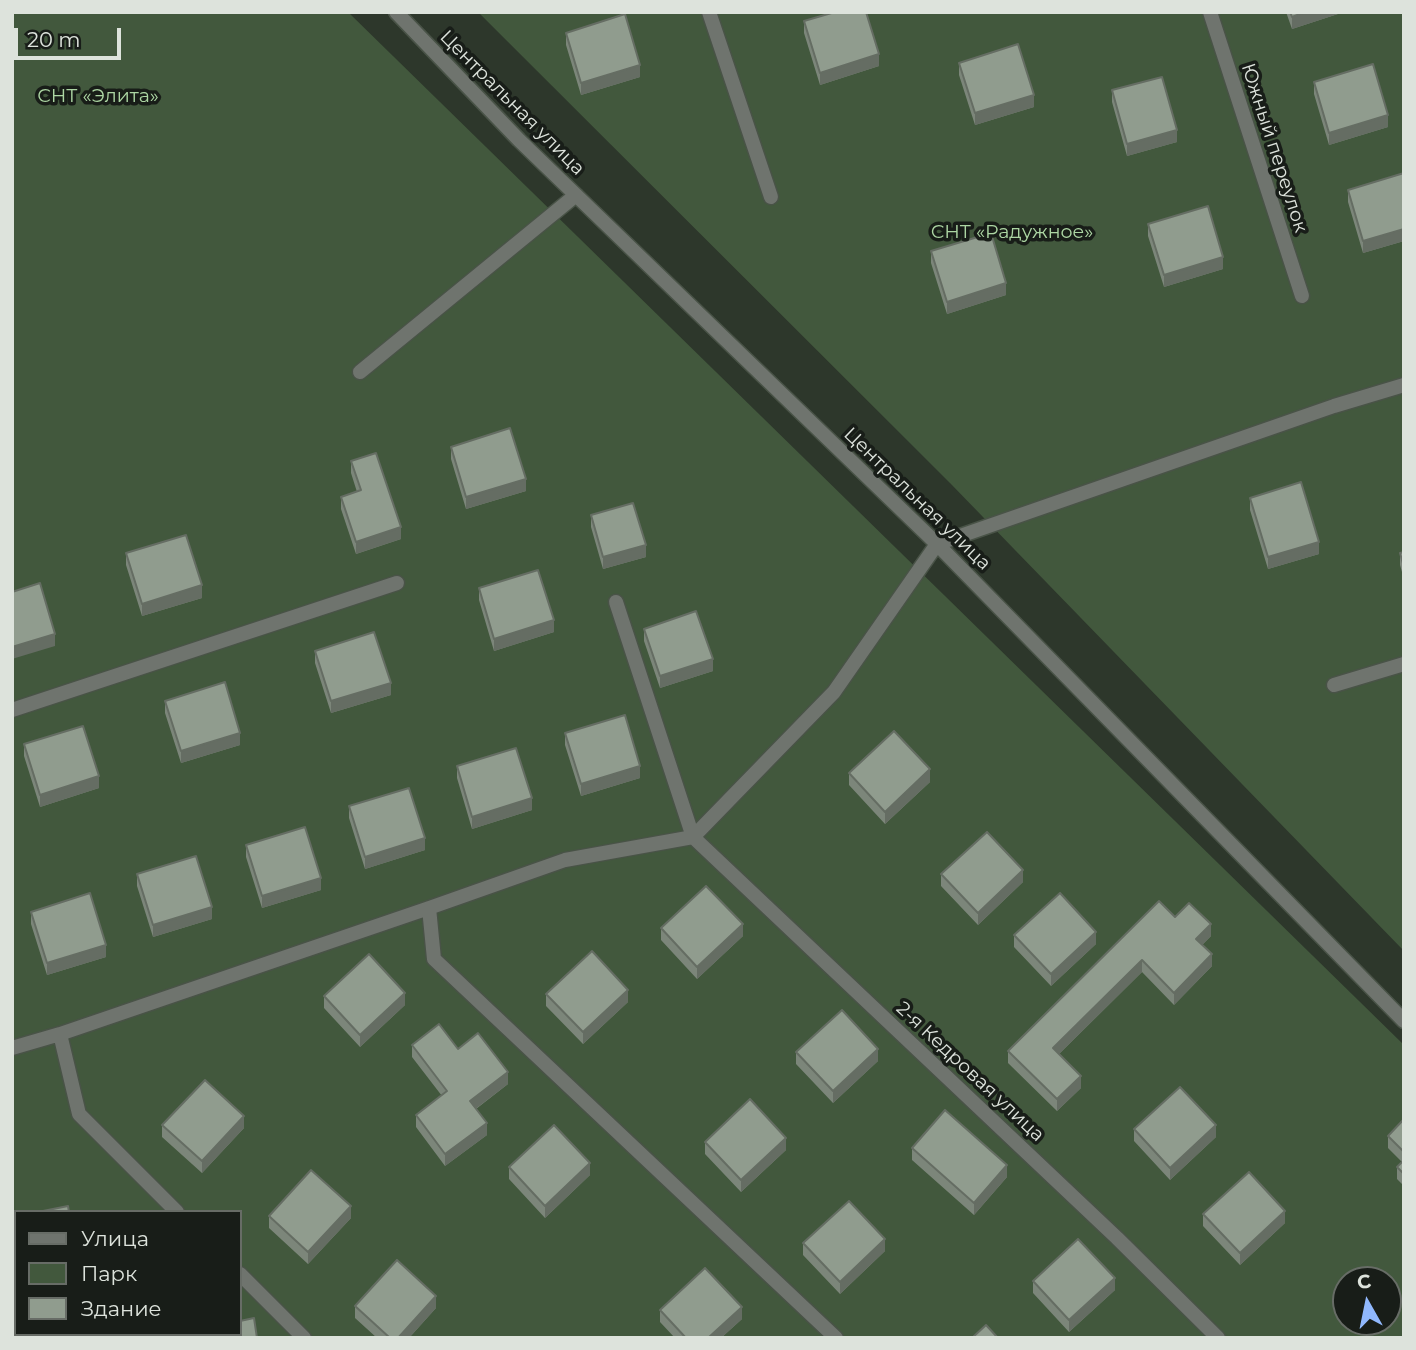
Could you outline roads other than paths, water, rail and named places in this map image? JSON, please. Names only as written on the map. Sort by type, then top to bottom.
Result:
[{"type":"street","name":"Центральная улица","points":[[396,12],[519,140],[937,544],[1404,1021]]},
{"type":"street","points":[[709,12],[772,197]]},
{"type":"street","name":"Южный переулок","points":[[1210,12],[1302,296]]},
{"type":"street","points":[[360,372],[576,195]]},
{"type":"street","points":[[12,1048],[60,1034],[565,860],[693,836],[834,692],[937,544],[1334,406],[1404,385]]},
{"type":"street","points":[[12,710],[397,583]]},
{"type":"street","points":[[616,602],[693,836]]},
{"type":"street","points":[[1334,685],[1404,664]]},
{"type":"street","name":"2-я Кедровая улица","points":[[693,836],[1117,1238],[1217,1338]]},
{"type":"street","points":[[429,908],[435,959],[836,1338]]},
{"type":"street","points":[[60,1034],[79,1115],[175,1210]]},
{"type":"street","points":[[242,1276],[304,1338]]},
{"type":"park label","name":"СНТ «Элита»","points":[[98,96]]},
{"type":"park label","name":"СНТ «Радужное»","points":[[1012,232]]}]
